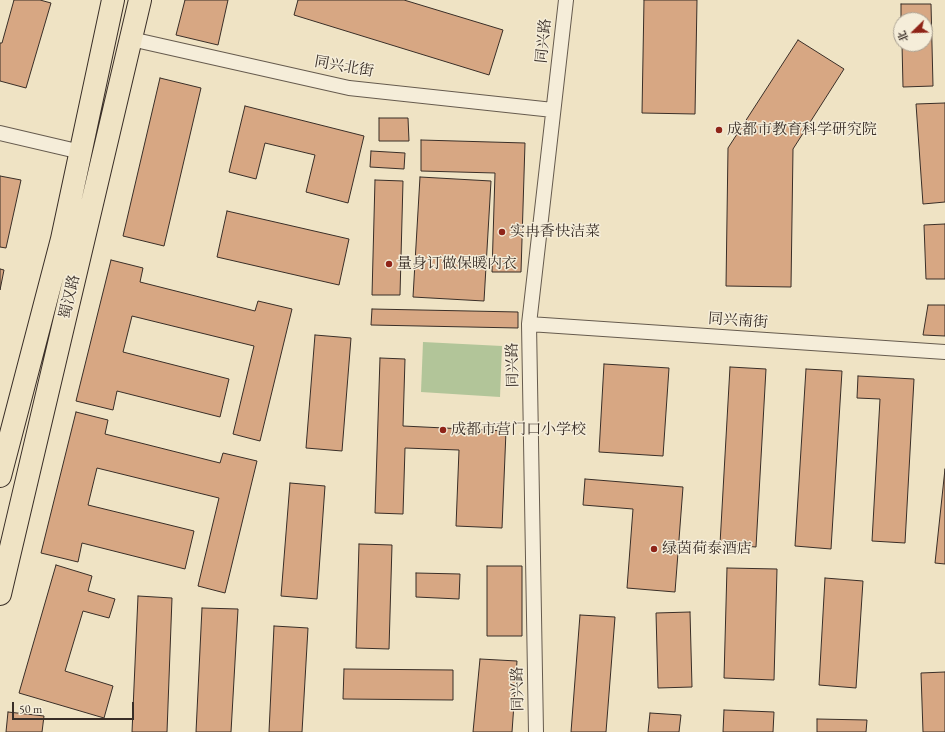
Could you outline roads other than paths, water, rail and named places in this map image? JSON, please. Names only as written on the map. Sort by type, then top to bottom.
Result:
[{"type":"main road","name":"蜀汉路","points":[[0,476],[62,239],[113,0]]},
{"type":"main road","name":"蜀汉路","points":[[0,594],[140,0]]},
{"type":"street","name":"同兴路","points":[[536,732],[529,324],[566,0]]},
{"type":"street","name":"同兴北街","points":[[131,39],[349,88],[553,110]]},
{"type":"street","points":[[0,133],[81,152]]},
{"type":"street","name":"同兴南街","points":[[529,324],[945,352]]},
{"type":"place","name":"成都市教育科学研究院","points":[[719,130]]},
{"type":"place","name":"实冉香快洁菜","points":[[502,232]]},
{"type":"place","name":"量身订做保暖内衣","points":[[389,264]]},
{"type":"place","name":"成都市营门口小学校","points":[[443,430]]},
{"type":"place","name":"绿茵荷泰酒店","points":[[654,549]]}]
